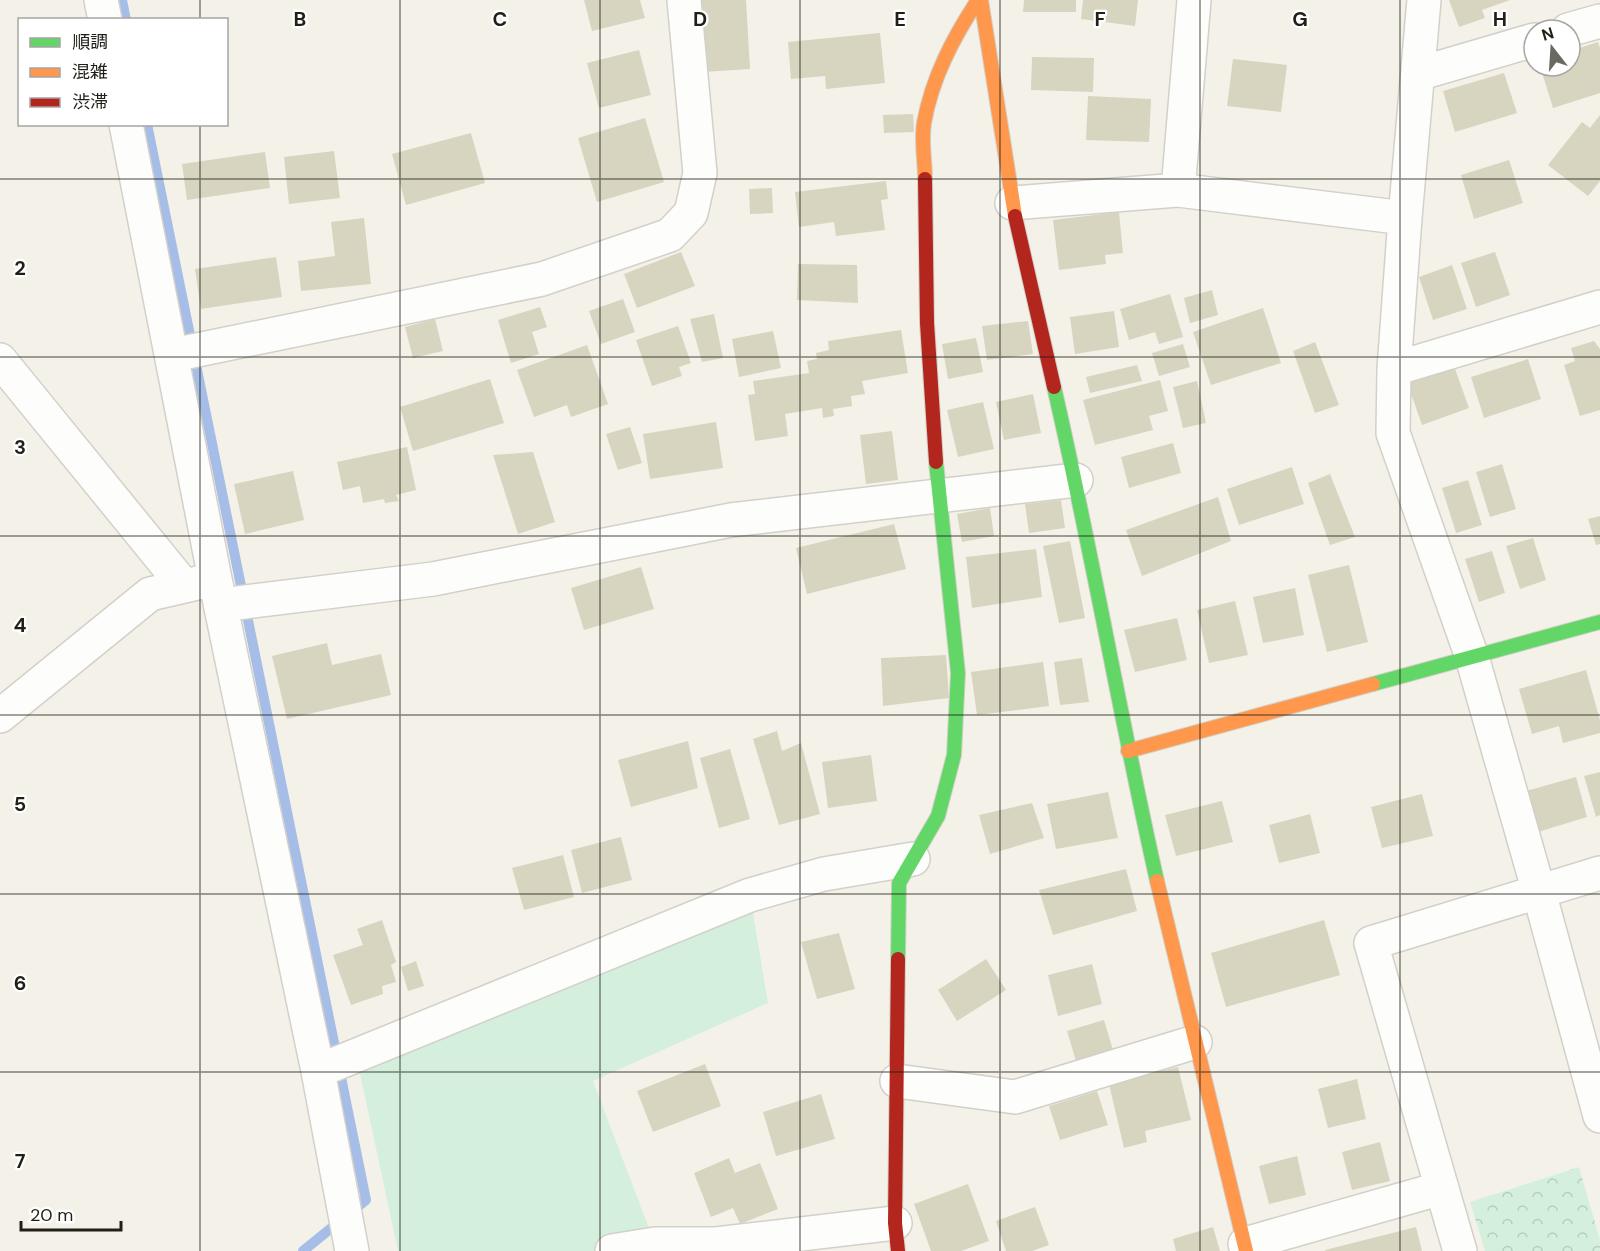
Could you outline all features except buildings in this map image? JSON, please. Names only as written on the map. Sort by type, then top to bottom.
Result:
[{"type":"street","points":[[101,0],[105,18]]},
{"type":"street","points":[[173,355],[542,279],[670,235],[691,213],[700,173],[684,0]]},
{"type":"street","points":[[979,0],[1012,203],[1076,480],[1128,751],[1162,904],[1246,1248],[1442,1188]]},
{"type":"street","points":[[612,1251],[655,1244],[897,1237],[899,884],[938,816],[954,755],[958,673],[938,497],[927,323],[924,125],[938,72],[957,32],[979,0]]},
{"type":"street","points":[[1178,190],[1194,0]]},
{"type":"street","points":[[1424,0],[1394,369],[1393,433],[1472,657],[1600,1113]]},
{"type":"street","points":[[1582,26],[1600,21]]},
{"type":"street","points":[[1418,74],[1522,44]]},
{"type":"street","points":[[126,126],[173,355],[207,590],[318,1071],[352,1251]]},
{"type":"street","points":[[1012,203],[1178,190],[1405,218]]},
{"type":"street","points":[[1394,369],[1600,307]]},
{"type":"street","points":[[0,360],[207,590]]},
{"type":"street","points":[[0,716],[150,594],[433,579],[731,520],[1076,480]]},
{"type":"street","points":[[1128,751],[1600,622]]},
{"type":"street","points":[[318,1071],[750,895],[824,874],[913,859]]},
{"type":"street","points":[[1460,1251],[1371,944],[1600,873]]},
{"type":"street","points":[[897,1081],[1015,1097],[1195,1042]]},
{"type":"green space","points":[[750,895],[768,1003],[593,1081],[655,1244],[612,1251],[398,1251],[356,1055]]},
{"type":"green space","points":[[1579,1167],[1600,1240],[1600,1251],[1485,1251],[1470,1202]]},
{"type":"waterway","points":[[122,0],[126,18]]},
{"type":"waterway","points":[[147,126],[366,1200],[303,1251]]},
{"type":"traffic: fast","points":[[1054,387],[1157,881]]},
{"type":"traffic: fast","points":[[898,959],[899,883],[938,816],[954,755],[958,673],[936,462]]},
{"type":"traffic: fast","points":[[1373,684],[1600,622]]},
{"type":"traffic: slow","points":[[925,179],[923,130],[932,90],[952,44],[978,0]]},
{"type":"traffic: slow","points":[[981,0],[1015,216]]},
{"type":"traffic: slow","points":[[1128,751],[1373,684]]},
{"type":"traffic: slow","points":[[1157,881],[1246,1251]]},
{"type":"traffic: jam","points":[[925,179],[927,323],[936,462]]},
{"type":"traffic: jam","points":[[1015,216],[1054,387]]},
{"type":"traffic: jam","points":[[898,959],[895,1223],[898,1251]]}]
